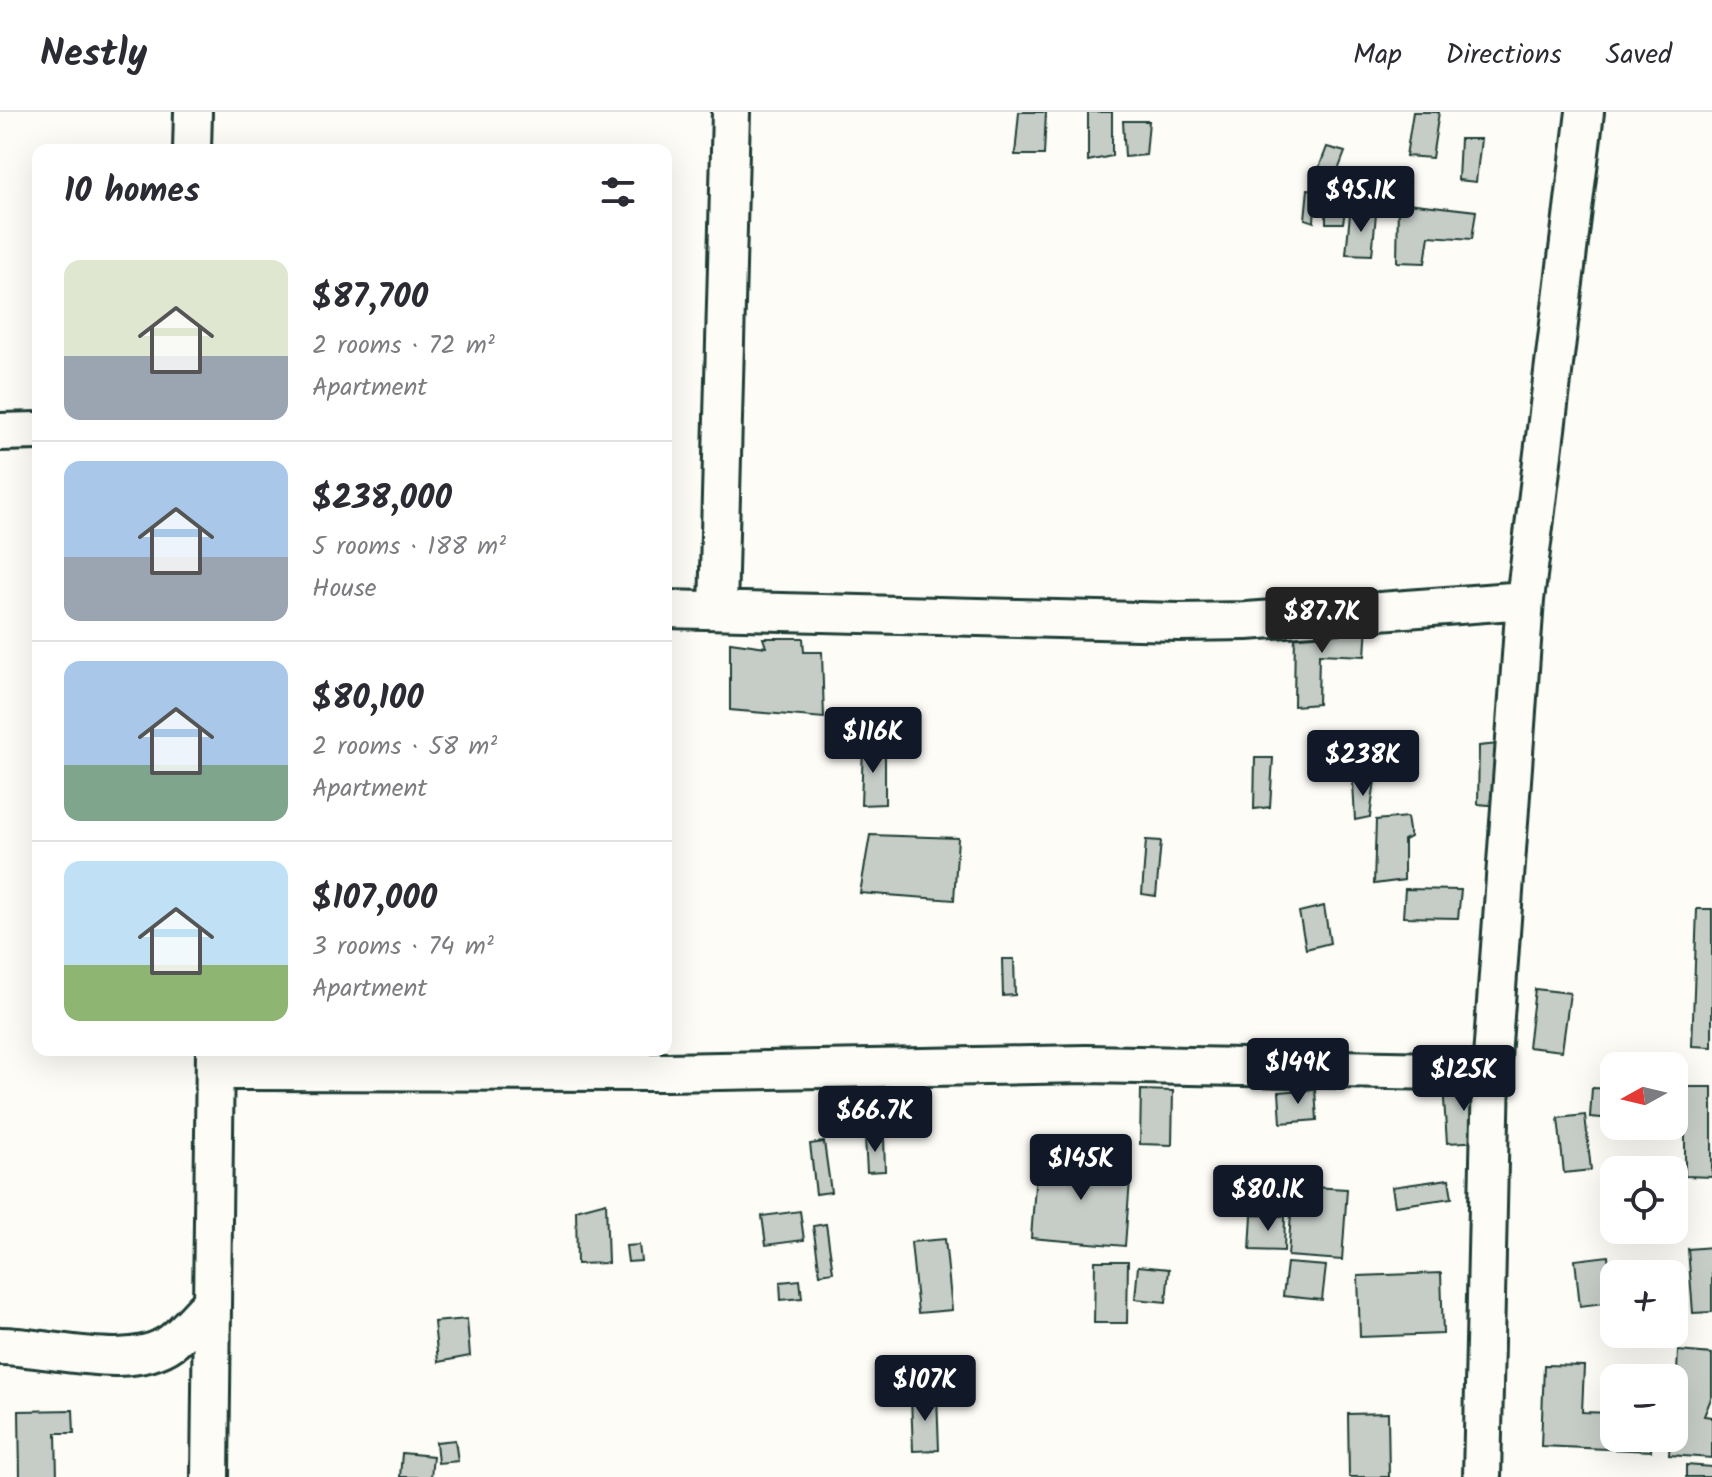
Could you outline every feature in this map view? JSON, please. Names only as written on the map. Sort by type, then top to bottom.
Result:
[{"type":"street","points":[[192,144],[193,112]]},
{"type":"street","points":[[718,610],[731,112]]},
{"type":"street","points":[[1482,1477],[1491,1072],[1525,600],[1585,112]]},
{"type":"street","points":[[0,432],[32,431]]},
{"type":"street","points":[[672,609],[1220,621],[1525,600]]},
{"type":"street","points":[[210,1477],[215,1061],[667,1072],[1086,1064],[1491,1072]]},
{"type":"street","points":[[0,1346],[122,1357],[150,1352],[170,1343],[212,1302]]},
{"type":"building","points":[[1019,112],[1046,112],[1044,155],[1015,155]]},
{"type":"building","points":[[1088,112],[1112,112],[1112,156],[1088,161]]},
{"type":"building","points":[[1413,112],[1439,112],[1432,158],[1406,156]]},
{"type":"building","points":[[1123,121],[1149,121],[1146,155],[1125,157]]},
{"type":"building","points":[[1460,139],[1481,139],[1476,182],[1458,180]]},
{"type":"building","points":[[1327,147],[1345,152],[1332,186],[1315,178]]},
{"type":"building","points":[[1308,189],[1348,193],[1343,223],[1326,223],[1326,206],[1315,205],[1314,222],[1305,219]]},
{"type":"building","points":[[1398,202],[1476,211],[1472,239],[1429,236],[1425,263],[1397,262]]},
{"type":"building","points":[[1350,214],[1376,214],[1372,255],[1346,254]]},
{"type":"building","points":[[1367,624],[1365,656],[1319,654],[1318,704],[1294,706],[1295,629]]},
{"type":"building","points":[[763,638],[803,638],[804,652],[822,652],[824,718],[730,710],[730,642],[766,647]]},
{"type":"building","points":[[1508,743],[1500,806],[1478,804],[1479,746]]},
{"type":"building","points":[[885,745],[885,804],[861,805],[863,746]]},
{"type":"building","points":[[1255,758],[1273,758],[1270,807],[1254,809]]},
{"type":"building","points":[[1365,778],[1375,780],[1370,817],[1355,820],[1353,782]]},
{"type":"building","points":[[1407,817],[1410,837],[1404,840],[1404,880],[1374,884],[1376,820]]},
{"type":"building","points":[[870,835],[958,838],[954,900],[860,893]]},
{"type":"building","points":[[1146,840],[1161,841],[1156,896],[1142,894]]},
{"type":"building","points":[[1405,889],[1461,890],[1458,918],[1403,917]]},
{"type":"building","points":[[1324,906],[1330,943],[1306,949],[1299,912]]},
{"type":"building","points":[[1697,909],[1712,909],[1712,1047],[1692,1046]]},
{"type":"building","points":[[1002,959],[1014,959],[1015,995],[1003,996]]},
{"type":"building","points":[[1535,989],[1570,993],[1562,1051],[1528,1047]]},
{"type":"building","points":[[1480,1083],[1485,1141],[1447,1143],[1443,1085]]},
{"type":"building","points":[[1688,1087],[1712,1087],[1712,1177],[1688,1176],[1688,1156],[1685,1156]]},
{"type":"building","points":[[1592,1088],[1600,1088],[1600,1118],[1590,1117]]},
{"type":"building","points":[[1315,1089],[1317,1120],[1281,1123],[1279,1092]]},
{"type":"building","points":[[1141,1090],[1173,1091],[1172,1145],[1140,1144]]},
{"type":"building","points":[[1585,1115],[1591,1170],[1564,1173],[1558,1118]]},
{"type":"building","points":[[884,1137],[885,1171],[867,1172],[865,1138]]},
{"type":"building","points":[[824,1142],[831,1192],[816,1194],[810,1144]]},
{"type":"building","points":[[1037,1159],[1131,1167],[1125,1246],[1031,1238]]},
{"type":"building","points":[[1449,1179],[1452,1198],[1395,1206],[1392,1187]]},
{"type":"building","points":[[1293,1186],[1347,1189],[1342,1260],[1288,1256]]},
{"type":"building","points":[[606,1202],[608,1263],[577,1264],[576,1210]]},
{"type":"building","points":[[800,1211],[804,1240],[766,1245],[762,1216]]},
{"type":"building","points":[[1252,1215],[1285,1216],[1284,1251],[1250,1250]]},
{"type":"building","points":[[826,1224],[833,1272],[820,1274],[813,1226]]},
{"type":"building","points":[[945,1239],[952,1310],[918,1313],[911,1242]]},
{"type":"building","points":[[639,1245],[641,1261],[628,1262],[626,1246]]},
{"type":"building","points":[[1712,1247],[1712,1312],[1693,1313],[1688,1249]]},
{"type":"building","points":[[1608,1256],[1608,1260],[1600,1260],[1600,1304],[1580,1306],[1575,1260]]},
{"type":"building","points":[[1095,1261],[1128,1261],[1127,1323],[1094,1323]]},
{"type":"building","points":[[1287,1263],[1326,1266],[1322,1300],[1283,1296]]},
{"type":"building","points":[[1138,1266],[1169,1269],[1166,1302],[1135,1299]]},
{"type":"building","points":[[1441,1273],[1443,1334],[1360,1337],[1358,1276]]},
{"type":"building","points":[[800,1280],[802,1298],[781,1300],[780,1282]]},
{"type":"building","points":[[467,1319],[470,1356],[438,1362],[434,1322]]},
{"type":"building","points":[[1678,1351],[1712,1354],[1712,1396],[1704,1416],[1712,1417],[1712,1458],[1669,1455],[1669,1452],[1688,1452],[1688,1364],[1677,1364]]},
{"type":"building","points":[[1544,1365],[1584,1366],[1582,1412],[1600,1413],[1600,1449],[1541,1446]]},
{"type":"building","points":[[937,1395],[939,1450],[913,1451],[911,1397]]},
{"type":"building","points":[[73,1410],[74,1433],[56,1433],[57,1477],[20,1477],[19,1411]]},
{"type":"building","points":[[1388,1413],[1389,1477],[1349,1477],[1348,1414]]},
{"type":"building","points":[[455,1440],[458,1461],[438,1463],[436,1442]]},
{"type":"building","points":[[402,1453],[433,1456],[431,1477],[400,1477]]},
{"type":"building","points":[[1686,1465],[1712,1467],[1712,1477],[1686,1477]]}]
